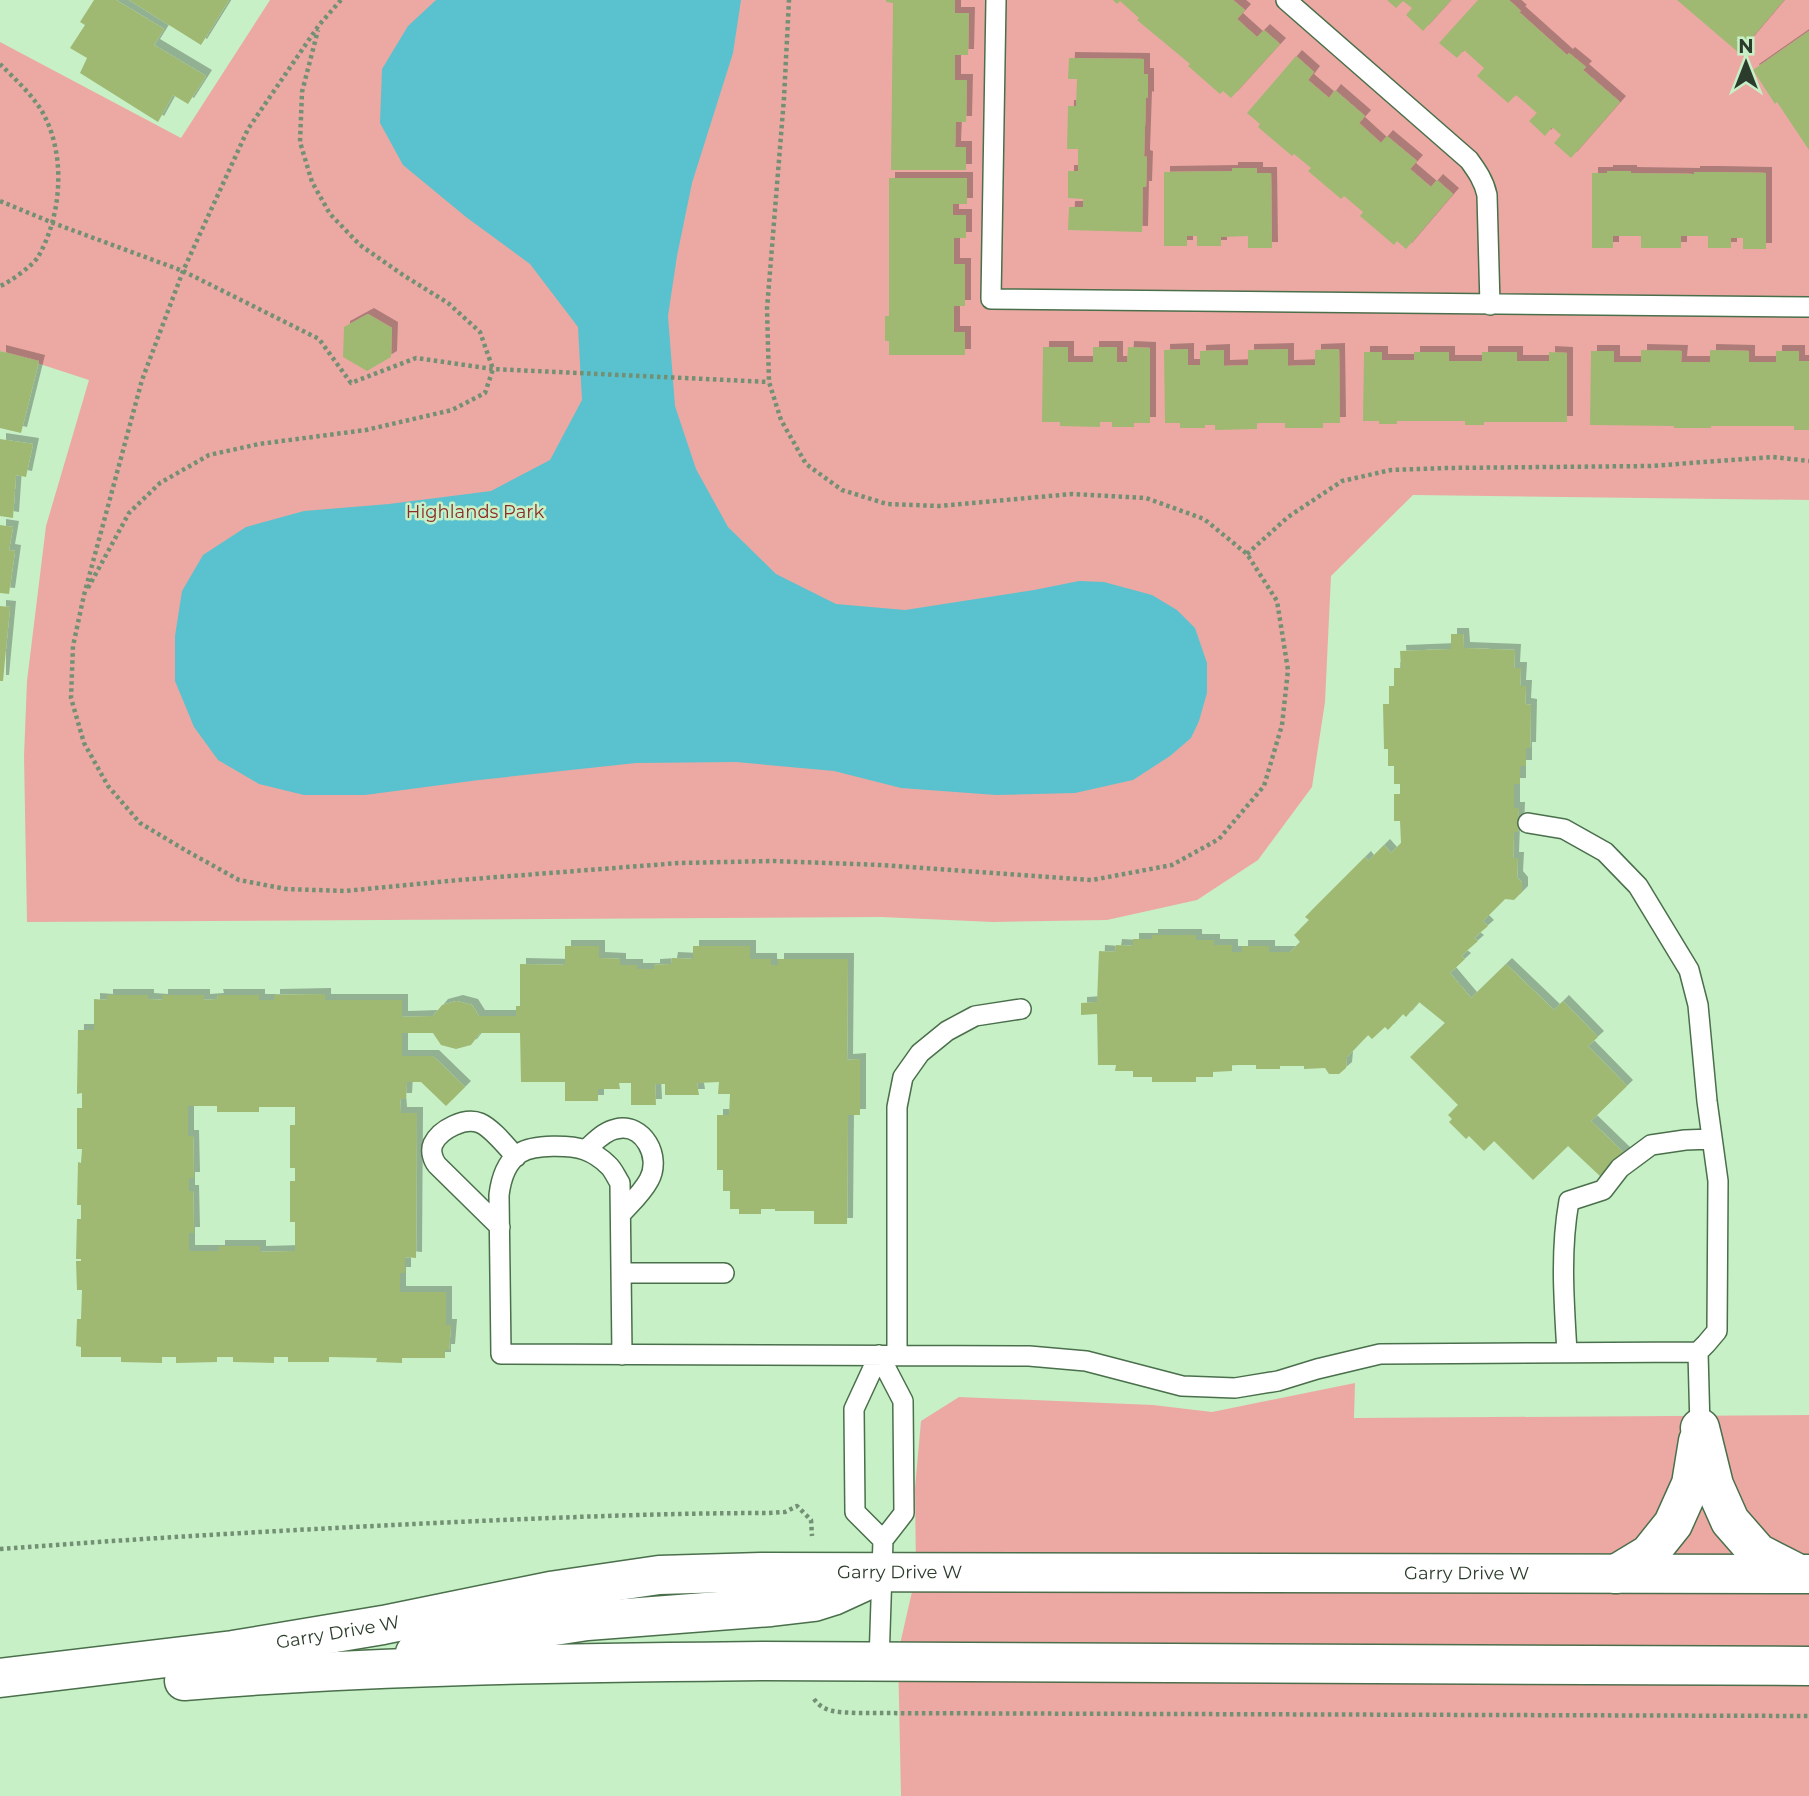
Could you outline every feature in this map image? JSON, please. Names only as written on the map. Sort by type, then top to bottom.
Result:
[{"type":"main road","points":[[1616,1574],[1649,1554],[1673,1524],[1691,1484],[1700,1428]]},
{"type":"main road","points":[[1700,1428],[1714,1485],[1730,1521],[1758,1553],[1804,1574]]},
{"type":"main road","points":[[367,1669],[449,1642],[587,1622],[814,1602],[833,1596],[883,1557]]},
{"type":"main road","name":"Garry Drive W","points":[[0,1678],[233,1650],[383,1625],[550,1591],[659,1575],[761,1572],[883,1557],[1616,1574],[1804,1574]]},
{"type":"main road","name":"Garry Drive W","points":[[0,1694],[367,1669],[638,1662],[1809,1666]]},
{"type":"lane","points":[[996,0],[990,299],[1809,307]]},
{"type":"lane","points":[[1286,0],[1469,160],[1478,172],[1487,195],[1490,304]]},
{"type":"lane","points":[[622,1355],[620,1183],[610,1166],[585,1150],[568,1147],[536,1148],[521,1152],[501,1177],[499,1195],[501,1354],[622,1355],[1029,1356],[1086,1361],[1182,1386],[1236,1388],[1278,1381],[1380,1353],[1698,1352],[1717,1331],[1718,1181],[1698,1005],[1689,970],[1638,886],[1605,852],[1564,829],[1528,822]]},
{"type":"lane","points":[[879,1662],[883,1557],[904,1513],[903,1401],[888,1355],[897,1107],[903,1077],[920,1053],[947,1031],[975,1016],[1021,1009]]},
{"type":"lane","points":[[500,1227],[436,1165],[433,1144],[447,1129],[466,1121],[476,1121],[485,1125],[516,1157]]},
{"type":"lane","points":[[585,1150],[612,1129],[634,1131],[645,1138],[654,1156],[650,1179],[621,1214]]},
{"type":"lane","points":[[1567,1352],[1563,1255],[1564,1226],[1569,1201],[1603,1189],[1620,1168],[1651,1145],[1712,1139]]},
{"type":"lane","points":[[622,1273],[724,1273]]},
{"type":"lane","points":[[1698,1352],[1700,1428]]},
{"type":"lane","points":[[883,1557],[855,1512],[854,1409],[888,1355]]},
{"type":"path","points":[[341,0],[319,25],[248,129],[183,271],[142,380],[84,595],[73,646],[71,698],[84,743],[108,786],[140,822],[239,880],[286,889],[345,891],[679,863],[773,861],[881,865],[1092,880],[1172,865],[1219,839],[1264,786],[1282,725],[1288,670],[1277,601],[1247,554],[1204,519],[1146,498],[1072,494],[939,506],[887,505],[842,490],[806,464],[780,420],[769,382],[767,309],[789,0]]},
{"type":"path","points":[[84,595],[130,513],[160,483],[199,460],[209,455],[259,444],[366,430],[452,410],[485,393],[493,369],[480,332],[448,303],[360,244],[330,214],[313,182],[300,142],[302,92],[319,25]]},
{"type":"path","points":[[0,64],[22,85],[45,116],[56,148],[58,182],[53,223],[37,259],[7,284],[0,286]]},
{"type":"path","points":[[0,201],[183,271],[319,339],[351,383],[416,358],[493,369],[769,382]]},
{"type":"path","points":[[1247,554],[1288,517],[1342,481],[1391,470],[1650,466],[1773,457],[1809,461]]},
{"type":"green space","name":"Highlands Park","points":[[270,0],[1809,0],[1809,500],[1413,495],[1331,576],[1325,702],[1312,787],[1258,860],[1197,900],[1107,920],[993,922],[881,917],[27,922],[24,756],[27,681],[46,526],[89,380],[0,351],[0,42],[181,138]]},
{"type":"green space","points":[[1355,1383],[1354,1418],[1809,1415],[1809,1796],[901,1796],[898,1653],[916,1574],[915,1488],[921,1421],[959,1397],[1153,1405],[1212,1412]]},
{"type":"water","points":[[436,0],[741,0],[733,53],[692,183],[668,316],[675,406],[696,469],[728,527],[776,574],[836,604],[905,610],[1079,581],[1104,582],[1152,595],[1177,610],[1195,628],[1207,663],[1207,693],[1191,738],[1170,756],[1133,780],[1075,793],[996,795],[901,788],[834,771],[736,762],[636,763],[365,795],[304,795],[259,784],[218,760],[194,727],[175,681],[175,636],[182,591],[203,555],[246,527],[304,511],[491,491],[550,460],[582,400],[578,327],[530,264],[466,217],[403,165],[380,123],[382,69],[408,26]]},
{"type":"building","points":[[94,0],[116,0],[164,29],[154,45],[206,76],[188,104],[173,95],[158,122],[80,73],[87,58],[70,48],[85,25],[80,22]]},
{"type":"building","points":[[129,0],[229,0],[201,45]]},
{"type":"building","points":[[886,0],[955,0],[955,13],[969,13],[968,55],[955,55],[955,80],[967,80],[966,122],[956,122],[955,147],[966,147],[966,170],[891,170],[893,3]]},
{"type":"building","points":[[1113,0],[1233,0],[1245,10],[1237,19],[1257,37],[1264,30],[1280,44],[1231,98],[1223,91],[1220,94],[1188,66],[1190,64],[1137,20],[1139,18],[1120,1],[1117,4]]},
{"type":"building","points":[[1387,0],[1451,0],[1423,31],[1406,15],[1412,8],[1403,1],[1396,8]]},
{"type":"building","points":[[1478,0],[1509,0],[1567,55],[1569,53],[1586,67],[1583,70],[1620,102],[1571,158],[1554,143],[1561,135],[1552,127],[1545,136],[1529,121],[1537,113],[1516,95],[1508,103],[1477,76],[1484,68],[1464,50],[1457,58],[1439,43]]},
{"type":"building","points":[[1677,0],[1784,0],[1739,53]]},
{"type":"building","points":[[1809,31],[1809,150],[1753,70]]},
{"type":"building","points":[[1296,56],[1314,72],[1308,80],[1329,98],[1335,90],[1365,116],[1359,123],[1381,143],[1387,136],[1417,161],[1410,169],[1431,187],[1437,180],[1453,194],[1406,249],[1397,241],[1394,245],[1360,216],[1363,212],[1344,196],[1341,199],[1308,171],[1311,168],[1294,154],[1292,156],[1258,127],[1260,124],[1247,113]]},
{"type":"building","points":[[1069,58],[1144,59],[1144,74],[1148,74],[1148,98],[1146,97],[1144,156],[1147,157],[1142,232],[1068,230],[1069,207],[1083,207],[1083,199],[1068,198],[1068,171],[1078,171],[1078,149],[1067,149],[1068,106],[1076,106],[1077,79],[1068,79]]},
{"type":"building","points":[[1232,168],[1257,168],[1257,173],[1271,173],[1272,248],[1248,248],[1248,236],[1221,237],[1221,246],[1197,246],[1197,236],[1187,236],[1187,246],[1164,246],[1164,172],[1232,171]]},
{"type":"building","points":[[1592,173],[1766,173],[1766,249],[1743,249],[1743,238],[1731,238],[1731,248],[1708,248],[1708,236],[1681,236],[1681,248],[1641,248],[1641,236],[1613,236],[1613,248],[1592,248]]},
{"type":"building","points":[[889,178],[967,178],[967,204],[953,204],[953,215],[966,215],[966,238],[954,238],[954,264],[965,264],[965,306],[954,306],[954,332],[965,332],[965,355],[889,355],[889,341],[885,341],[885,316],[889,316]]},
{"type":"building","points":[[368,314],[392,328],[391,357],[367,371],[343,357],[344,327]]},
{"type":"building","points":[[1043,347],[1068,347],[1068,362],[1093,362],[1093,347],[1117,347],[1117,362],[1127,362],[1128,347],[1150,348],[1150,423],[1134,423],[1134,427],[1112,427],[1112,422],[1100,422],[1100,427],[1060,426],[1060,422],[1042,422]]},
{"type":"building","points":[[1188,349],[1188,365],[1200,365],[1200,351],[1224,350],[1224,366],[1248,365],[1248,350],[1288,349],[1288,366],[1315,365],[1315,350],[1339,349],[1340,423],[1323,423],[1323,428],[1285,428],[1285,423],[1257,423],[1257,429],[1215,430],[1215,425],[1205,425],[1205,428],[1180,428],[1180,423],[1165,423],[1164,350]]},
{"type":"building","points":[[1641,350],[1682,351],[1681,362],[1710,362],[1710,350],[1749,351],[1749,362],[1776,362],[1776,351],[1799,351],[1799,361],[1809,361],[1809,430],[1794,430],[1794,426],[1674,428],[1590,425],[1591,351],[1614,351],[1614,362],[1641,362]]},
{"type":"building","points":[[0,351],[39,361],[21,433],[0,428]]},
{"type":"building","points":[[1364,352],[1382,352],[1382,360],[1414,360],[1414,352],[1449,352],[1449,361],[1482,361],[1482,352],[1517,352],[1517,361],[1549,361],[1549,352],[1567,353],[1567,422],[1484,422],[1484,425],[1465,425],[1465,421],[1397,421],[1397,424],[1379,424],[1379,421],[1363,421]]},
{"type":"building","points":[[0,439],[33,444],[26,477],[16,475],[13,518],[0,516]]},
{"type":"building","points":[[0,525],[13,527],[9,550],[15,551],[9,594],[0,593]]},
{"type":"building","points":[[0,606],[10,607],[3,681],[0,681]]},
{"type":"building","points":[[1451,634],[1463,634],[1464,648],[1515,650],[1514,668],[1521,668],[1520,686],[1526,686],[1525,704],[1531,705],[1530,748],[1526,748],[1526,766],[1520,766],[1520,784],[1514,784],[1514,808],[1519,808],[1518,832],[1514,832],[1513,858],[1518,858],[1517,877],[1522,883],[1522,892],[1514,900],[1505,899],[1483,921],[1488,926],[1474,938],[1478,941],[1461,956],[1465,959],[1450,973],[1471,998],[1506,964],[1554,1010],[1563,1001],[1598,1037],[1588,1046],[1627,1086],[1591,1121],[1625,1154],[1602,1178],[1568,1146],[1533,1180],[1494,1141],[1484,1151],[1469,1136],[1466,1139],[1449,1122],[1452,1119],[1448,1115],[1458,1105],[1410,1057],[1445,1023],[1419,1002],[1406,1017],[1403,1014],[1388,1030],[1385,1027],[1372,1039],[1368,1035],[1347,1057],[1346,1068],[1339,1074],[1329,1074],[1325,1068],[1304,1069],[1304,1066],[1256,1069],[1256,1065],[1232,1065],[1232,1071],[1213,1072],[1213,1077],[1196,1077],[1196,1082],[1152,1082],[1152,1077],[1133,1077],[1133,1071],[1115,1071],[1116,1065],[1098,1065],[1097,1014],[1081,1015],[1081,1003],[1097,1002],[1099,951],[1115,952],[1116,945],[1133,946],[1133,939],[1152,939],[1152,935],[1196,935],[1196,940],[1214,940],[1214,945],[1232,945],[1232,952],[1242,952],[1242,946],[1269,946],[1269,952],[1290,952],[1300,942],[1294,935],[1309,920],[1305,917],[1365,857],[1368,861],[1384,845],[1391,853],[1401,843],[1400,821],[1394,821],[1394,794],[1400,794],[1400,784],[1394,784],[1394,766],[1388,766],[1388,749],[1384,749],[1383,704],[1389,704],[1389,686],[1394,686],[1394,668],[1401,668],[1400,651],[1451,649]]},
{"type":"building","points":[[565,946],[599,946],[599,958],[620,959],[620,965],[637,965],[637,969],[654,969],[654,965],[671,964],[672,958],[693,959],[693,946],[750,946],[750,959],[771,959],[771,965],[778,965],[778,959],[848,959],[847,1060],[860,1059],[860,1115],[848,1115],[847,1224],[814,1224],[814,1211],[761,1209],[761,1214],[739,1214],[739,1209],[730,1209],[730,1191],[723,1191],[723,1170],[717,1170],[717,1115],[729,1115],[730,1094],[718,1094],[719,1082],[697,1083],[699,1095],[665,1095],[665,1084],[655,1084],[656,1105],[631,1105],[631,1083],[619,1083],[620,1089],[598,1089],[598,1101],[565,1101],[565,1082],[521,1082],[520,1033],[480,1033],[471,1045],[456,1049],[441,1045],[433,1033],[402,1033],[402,1056],[433,1056],[465,1087],[446,1106],[421,1082],[407,1082],[406,1099],[400,1099],[401,1113],[417,1113],[416,1258],[405,1257],[405,1273],[400,1273],[400,1292],[446,1292],[446,1325],[451,1325],[449,1350],[445,1350],[445,1358],[402,1358],[402,1363],[376,1362],[377,1358],[329,1357],[329,1362],[288,1362],[288,1357],[274,1357],[274,1363],[233,1362],[233,1357],[217,1357],[217,1362],[176,1363],[176,1357],[162,1357],[162,1363],[121,1362],[121,1357],[81,1357],[81,1347],[76,1346],[82,1290],[77,1290],[76,1261],[81,1261],[76,1259],[77,1219],[81,1219],[81,1205],[77,1205],[78,1162],[81,1163],[82,1149],[77,1149],[77,1108],[82,1108],[82,1093],[77,1094],[78,1030],[94,1030],[94,999],[107,1000],[107,995],[148,995],[148,999],[162,1000],[162,995],[204,995],[204,1000],[218,999],[217,995],[259,995],[259,1000],[274,1000],[274,995],[325,994],[325,1000],[402,1000],[402,1017],[433,1016],[442,1005],[457,1001],[472,1005],[479,1016],[516,1016],[516,1006],[520,1006],[520,964],[565,965]],"holes":[[[188,1106],[217,1106],[217,1112],[259,1112],[259,1107],[295,1107],[295,1125],[290,1125],[290,1168],[295,1168],[295,1181],[290,1181],[290,1222],[295,1222],[295,1251],[260,1252],[260,1246],[219,1246],[219,1251],[189,1251],[189,1233],[194,1233],[193,1191],[189,1191],[189,1178],[194,1178],[193,1136],[188,1136]]]}]
